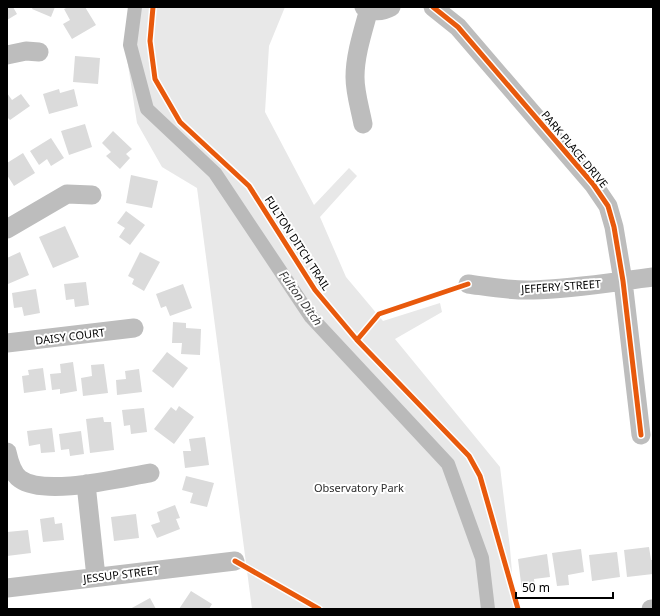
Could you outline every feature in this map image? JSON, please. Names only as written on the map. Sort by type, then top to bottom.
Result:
[{"type":"street","points":[[363,124],[356,90],[355,76],[366,8],[374,11],[382,11],[391,7]]},
{"type":"street","name":"PARK PLACE DRIVE","points":[[433,7],[458,27],[592,184],[608,206],[614,227],[623,281],[641,435]]},
{"type":"street","points":[[7,55],[26,51],[39,52]]},
{"type":"street","points":[[7,229],[67,194],[92,195]]},
{"type":"street","name":"JEFFERY STREET","points":[[468,284],[503,289],[532,290],[565,288],[653,277]]},
{"type":"street","name":"DAISY COURT","points":[[7,343],[134,328]]},
{"type":"street","points":[[7,452],[12,468],[19,478],[17,485],[52,487],[86,484],[150,473]]},
{"type":"street","points":[[86,484],[96,577]]},
{"type":"street","name":"JESSUP STREET","points":[[7,588],[235,561]]},
{"type":"green space","name":"Observatory Park","points":[[129,7],[285,7],[269,46],[265,112],[314,205],[349,168],[357,176],[320,217],[346,277],[383,321],[440,303],[442,312],[395,339],[500,467],[510,548],[515,609],[252,609],[197,188],[162,167],[137,123],[126,52]]},
{"type":"building","points":[[7,7],[13,7],[17,14],[7,20]]},
{"type":"building","points":[[33,7],[55,7],[51,17],[32,9]]},
{"type":"building","points":[[68,7],[85,7],[96,25],[72,39],[63,24],[70,20],[64,9]]},
{"type":"building","points":[[75,56],[100,58],[98,84],[73,82]]},
{"type":"building","points":[[59,89],[60,93],[74,89],[78,106],[49,114],[43,94]]},
{"type":"building","points":[[7,93],[12,100],[21,94],[30,106],[10,120],[7,117]]},
{"type":"building","points":[[85,124],[92,147],[69,155],[61,131]]},
{"type":"building","points":[[113,131],[132,149],[126,154],[130,158],[120,169],[106,156],[111,152],[102,143]]},
{"type":"building","points":[[51,138],[64,158],[51,166],[47,159],[39,165],[30,151]]},
{"type":"building","points":[[23,153],[35,173],[14,186],[7,175],[7,163]]},
{"type":"building","points":[[131,175],[158,181],[152,208],[126,203]]},
{"type":"building","points":[[126,211],[145,225],[130,245],[119,237],[125,228],[117,223]]},
{"type":"building","points":[[65,226],[79,257],[53,268],[39,237]]},
{"type":"building","points":[[20,252],[29,275],[8,284],[7,258]]},
{"type":"building","points":[[140,252],[160,262],[144,291],[132,284],[134,279],[128,276]]},
{"type":"building","points":[[86,282],[89,305],[75,307],[74,299],[66,300],[64,284]]},
{"type":"building","points":[[183,284],[192,308],[170,316],[166,306],[161,308],[156,294]]},
{"type":"building","points":[[36,289],[40,313],[24,316],[22,307],[14,308],[12,293]]},
{"type":"building","points":[[173,322],[186,323],[186,328],[201,329],[200,355],[181,354],[182,343],[172,343]]},
{"type":"building","points":[[167,352],[188,368],[173,388],[152,371]]},
{"type":"building","points":[[73,362],[77,391],[60,394],[60,389],[52,390],[50,374],[61,373],[60,364]]},
{"type":"building","points":[[104,364],[108,393],[83,396],[81,378],[92,376],[91,365]]},
{"type":"building","points":[[43,368],[46,390],[24,393],[22,376],[29,375],[28,370]]},
{"type":"building","points":[[139,369],[142,392],[117,395],[116,380],[126,379],[125,371]]},
{"type":"building","points":[[179,406],[194,417],[174,444],[154,429],[171,407],[176,411]]},
{"type":"building","points":[[144,408],[147,432],[131,434],[130,425],[124,426],[122,410]]},
{"type":"building","points":[[103,417],[104,422],[111,422],[114,450],[90,453],[86,419]]},
{"type":"building","points":[[52,428],[55,452],[41,453],[40,444],[29,446],[27,431]]},
{"type":"building","points":[[81,431],[84,454],[70,456],[69,449],[61,450],[59,434]]},
{"type":"building","points":[[205,437],[209,465],[185,468],[183,451],[191,451],[189,439]]},
{"type":"building","points":[[186,476],[214,483],[207,507],[190,503],[193,493],[182,490]]},
{"type":"building","points":[[175,505],[180,518],[176,519],[180,529],[157,538],[151,525],[160,522],[157,512]]},
{"type":"building","points":[[136,514],[139,538],[114,541],[111,517]]},
{"type":"building","points":[[54,517],[55,524],[62,523],[64,540],[43,542],[40,519]]},
{"type":"building","points":[[28,530],[31,553],[7,556],[7,532]]},
{"type":"building","points":[[649,547],[651,560],[653,560],[653,574],[627,577],[624,550]]},
{"type":"building","points":[[581,549],[584,572],[568,575],[569,585],[557,586],[552,553]]},
{"type":"building","points":[[617,552],[620,577],[592,581],[589,555]]},
{"type":"building","points":[[547,554],[550,577],[534,579],[535,589],[522,591],[518,559]]},
{"type":"building","points":[[191,591],[212,604],[209,609],[179,609]]},
{"type":"building","points":[[150,598],[156,609],[130,609]]},
{"type":"waterway","name":"Fulton Ditch","points":[[135,7],[130,45],[147,109],[215,173],[311,317],[448,464],[482,558],[488,609]]},
{"type":"cycle path","name":"FULTON DITCH TRAIL","points":[[153,7],[150,41],[155,79],[180,122],[249,186],[315,290],[357,340],[469,456],[480,476],[518,609]]},
{"type":"cycle path","points":[[433,7],[458,27],[593,184],[608,206],[614,227],[623,281],[641,435]]},
{"type":"cycle path","points":[[357,340],[379,314],[468,284]]},
{"type":"cycle path","points":[[235,561],[319,609]]}]
